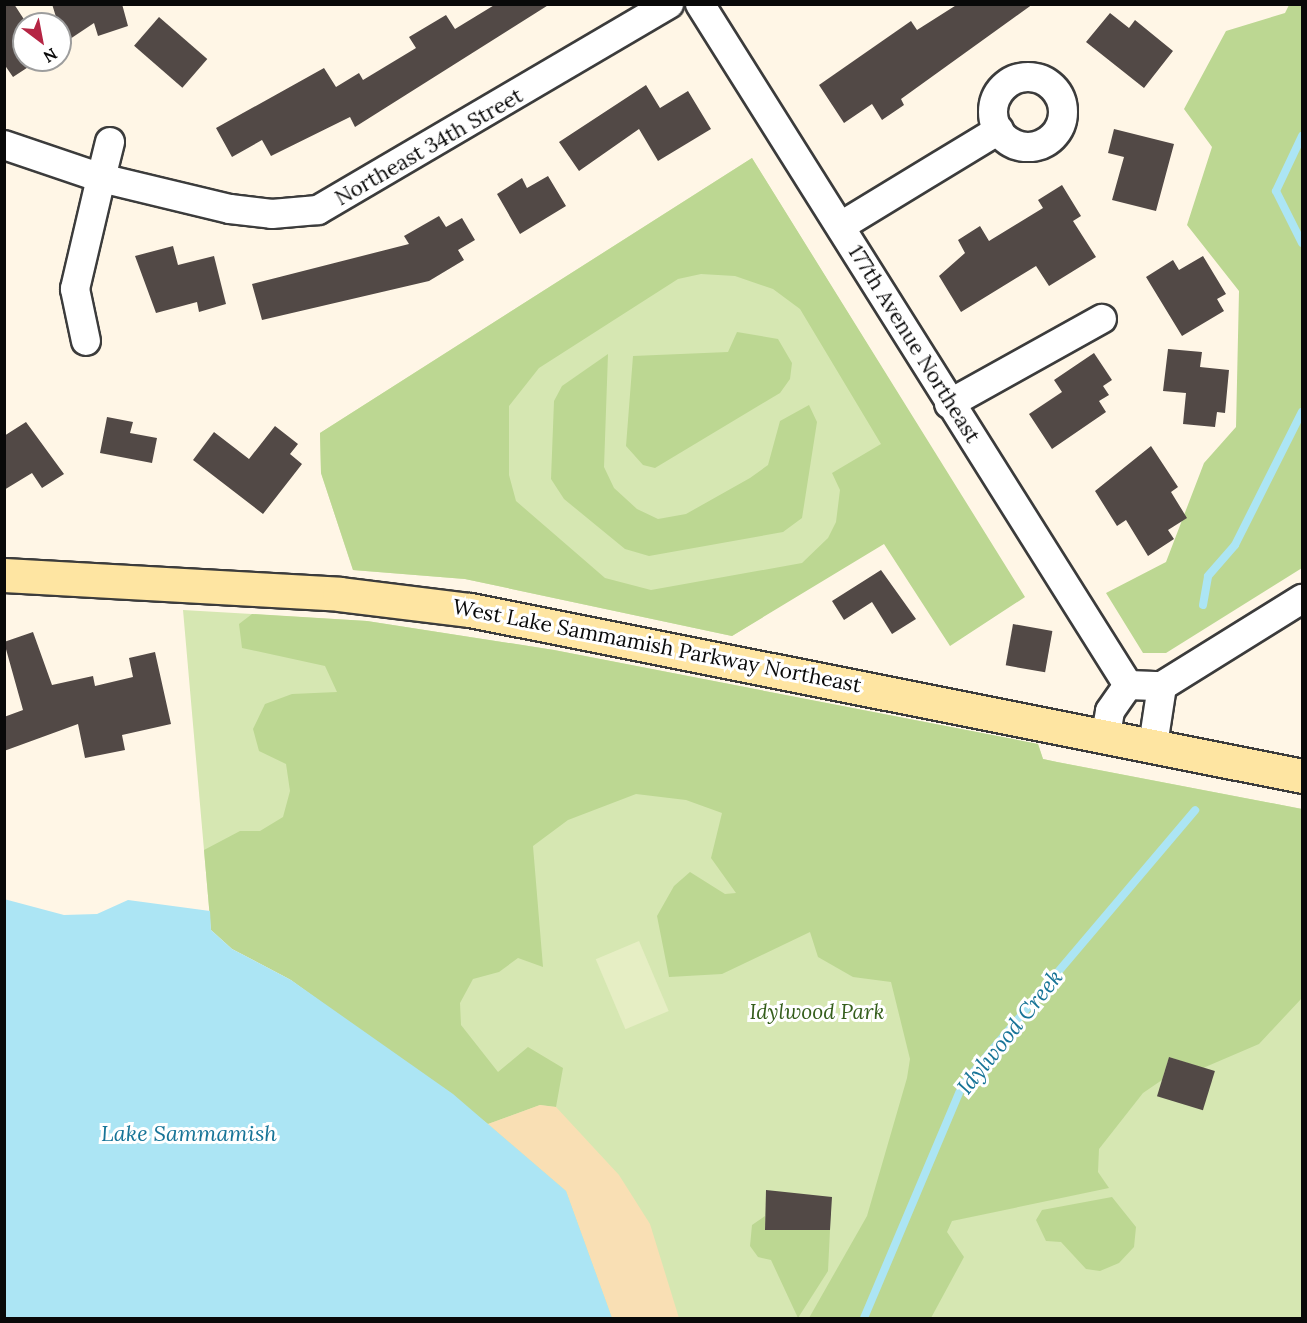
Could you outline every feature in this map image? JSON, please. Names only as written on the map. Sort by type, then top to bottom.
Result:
[{"type":"main road","name":"West Lake Sammamish Parkway Northeast","points":[[4,575],[339,594],[470,610],[1106,734],[1302,776]]},
{"type":"street","name":"Northeast 34th Street","points":[[4,145],[100,178],[230,209],[273,214],[318,210],[669,4]]},
{"type":"street","name":"177th Avenue Northeast","points":[[700,4],[1128,685]]},
{"type":"street","points":[[841,226],[999,130]]},
{"type":"street","points":[[86,341],[75,289],[110,142]]},
{"type":"street","points":[[950,404],[1102,319]]},
{"type":"street","points":[[1106,734],[1110,711],[1128,685],[1162,686],[1302,599]]},
{"type":"street","points":[[1153,745],[1162,686]]},
{"type":"green space","points":[[1289,5],[1302,5],[1302,568],[1166,653],[1143,653],[1106,593],[1166,562],[1204,463],[1236,427],[1239,291],[1187,225],[1212,147],[1184,109],[1226,31],[1285,13]]},
{"type":"green space","points":[[752,158],[960,494],[732,636],[465,579],[353,570],[321,473],[320,433]]},
{"type":"green space","points":[[752,158],[1025,597],[950,646],[884,544],[732,636],[465,579],[353,570],[321,473],[320,433]],"holes":[[[701,274],[735,276],[773,289],[800,309],[881,444],[832,473],[840,490],[836,522],[828,538],[802,563],[651,590],[605,578],[516,501],[509,475],[509,406],[539,368],[678,279]]]},
{"type":"green space","points":[[737,332],[778,339],[792,363],[790,379],[780,393],[655,468],[643,465],[626,446],[633,356],[728,352]]},
{"type":"green space","points":[[608,354],[604,467],[614,488],[637,509],[658,519],[686,514],[750,478],[768,465],[780,421],[809,405],[817,422],[802,518],[783,532],[649,556],[625,549],[564,499],[551,479],[554,401],[562,386]]},
{"type":"green space","name":"Idylwood Park","points":[[183,610],[367,621],[554,650],[1038,744],[1043,759],[1302,809],[1302,1318],[612,1318],[488,1124],[291,980],[211,930]]},
{"type":"green space","name":"Idylwood Park","points":[[252,614],[367,621],[554,650],[1038,744],[1043,759],[1302,809],[1302,998],[1259,1044],[1203,1068],[1169,1057],[1162,1080],[1143,1093],[1099,1149],[1098,1172],[1109,1188],[952,1221],[947,1232],[964,1257],[931,1318],[809,1318],[867,1216],[907,1078],[910,1059],[891,982],[853,977],[818,957],[810,932],[722,974],[669,977],[657,916],[674,886],[690,872],[725,894],[736,893],[711,858],[722,813],[686,800],[636,794],[568,820],[533,846],[543,967],[518,958],[499,972],[473,979],[460,1003],[461,1025],[498,1072],[528,1047],[563,1068],[556,1107],[540,1105],[488,1124],[291,980],[232,949],[211,930],[204,850],[240,831],[260,831],[283,817],[290,791],[286,764],[259,751],[253,729],[265,704],[292,694],[337,692],[325,666],[242,648],[239,624]]},
{"type":"green space","points":[[639,941],[669,1011],[625,1029],[596,959]]},
{"type":"green space","points":[[1112,1197],[1136,1227],[1134,1247],[1119,1263],[1100,1271],[1086,1269],[1061,1242],[1046,1241],[1036,1220],[1042,1210]]},
{"type":"green space","points":[[765,1216],[765,1230],[830,1230],[828,1271],[798,1318],[771,1260],[758,1257],[750,1246],[752,1225]]},
{"type":"sand","points":[[540,1105],[556,1107],[619,1175],[650,1224],[679,1318],[612,1318],[566,1191],[488,1124]]},
{"type":"water","name":"Lake Sammamish","points":[[4,899],[64,915],[97,914],[128,900],[210,911],[211,930],[232,949],[291,980],[453,1094],[566,1191],[612,1318],[5,1318]]},
{"type":"building","points":[[4,4],[14,4],[19,12],[12,12],[12,72],[21,72],[13,77],[4,64]]},
{"type":"building","points":[[52,4],[122,4],[128,26],[98,36],[94,23],[72,38],[72,12],[54,12]]},
{"type":"building","points":[[496,4],[550,4],[355,127],[350,117],[271,156],[262,140],[232,157],[216,128],[324,68],[336,87],[359,73],[363,80],[416,48],[409,37],[446,15],[455,29]]},
{"type":"building","points":[[958,4],[1033,4],[901,99],[904,105],[882,120],[872,104],[844,123],[819,85],[911,21],[917,30]]},
{"type":"building","points":[[1110,13],[1129,28],[1135,20],[1173,51],[1144,88],[1086,42]]},
{"type":"building","points":[[159,17],[207,59],[182,88],[134,46]]},
{"type":"building","points":[[646,85],[660,108],[688,91],[711,129],[658,161],[639,129],[579,171],[559,142]]},
{"type":"building","points":[[1114,129],[1174,144],[1156,211],[1112,200],[1124,157],[1108,153]]},
{"type":"building","points":[[548,176],[566,206],[520,234],[497,194],[522,178],[527,188]]},
{"type":"building","points":[[1062,185],[1081,216],[1073,221],[1096,257],[1049,286],[1036,266],[961,312],[939,276],[965,253],[958,240],[980,226],[989,241],[1043,208],[1038,200]]},
{"type":"building","points":[[439,216],[446,227],[462,218],[475,240],[458,250],[464,260],[429,281],[262,320],[252,284],[409,244],[404,236]]},
{"type":"building","points":[[173,246],[178,265],[214,256],[226,304],[199,312],[197,302],[156,313],[135,256]]},
{"type":"building","points":[[1203,256],[1226,294],[1217,299],[1224,311],[1182,336],[1146,277],[1173,260],[1179,270]]},
{"type":"building","points":[[1168,349],[1202,352],[1200,367],[1229,370],[1225,413],[1217,412],[1215,427],[1183,424],[1186,393],[1163,391]]},
{"type":"building","points":[[1094,353],[1112,380],[1103,386],[1109,395],[1099,401],[1106,412],[1052,449],[1029,414],[1062,392],[1054,380]]},
{"type":"building","points":[[107,417],[133,422],[130,433],[157,438],[152,463],[100,453]]},
{"type":"building","points":[[26,422],[64,474],[42,488],[32,473],[4,490],[4,436]]},
{"type":"building","points":[[275,426],[298,444],[290,454],[302,464],[263,514],[193,460],[214,432],[249,459]]},
{"type":"building","points":[[1151,446],[1178,487],[1171,492],[1187,518],[1168,530],[1174,539],[1148,556],[1126,520],[1117,526],[1095,491]]},
{"type":"building","points":[[881,570],[916,619],[892,634],[872,602],[844,620],[832,601]]},
{"type":"building","points":[[1013,624],[1052,631],[1045,672],[1006,665]]},
{"type":"building","points":[[33,632],[52,685],[93,676],[95,686],[133,677],[129,658],[155,652],[171,724],[122,735],[125,750],[85,758],[78,724],[4,751],[4,717],[23,710],[4,642]]},
{"type":"building","points":[[1169,1057],[1215,1071],[1203,1110],[1157,1096]]},
{"type":"building","points":[[766,1190],[832,1197],[830,1230],[765,1230]]},
{"type":"waterway","name":"Idylwood Creek","points":[[1302,136],[1276,191],[1302,243]]},
{"type":"waterway","name":"Idylwood Creek","points":[[1203,605],[1208,576],[1235,545],[1302,412]]},
{"type":"waterway","name":"Idylwood Creek","points":[[864,1318],[963,1084],[1195,810]]}]
